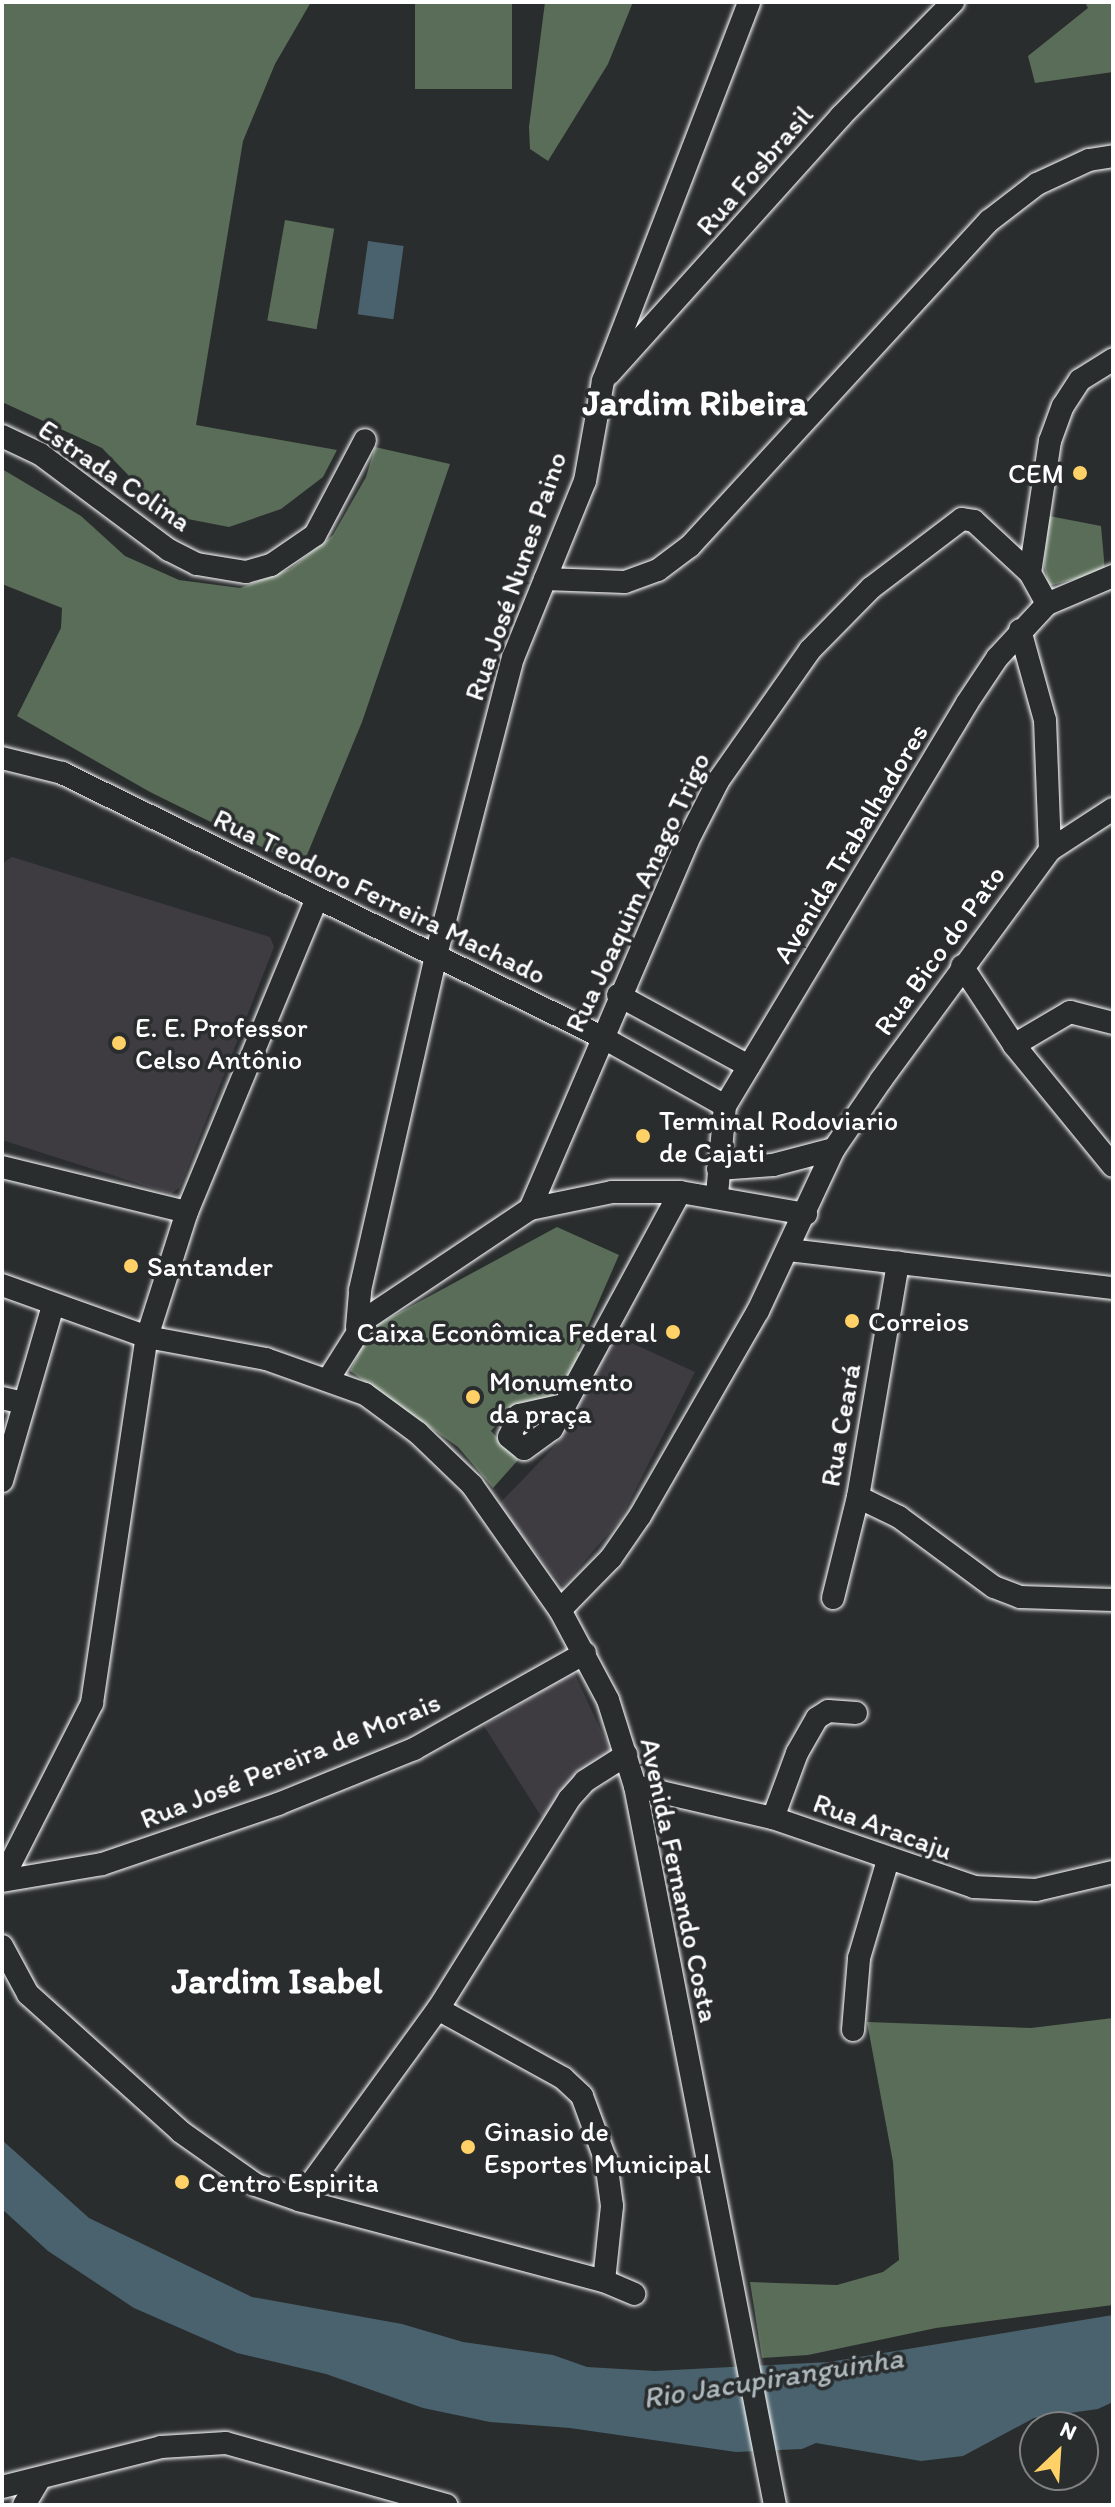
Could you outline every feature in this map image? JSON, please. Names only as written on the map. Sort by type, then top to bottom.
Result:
[{"type":"street","name":"Rua José Nunes Paino","points":[[357,1327],[360,1290],[436,955],[513,658],[585,481],[603,381],[749,2]]},
{"type":"street","name":"Rua Fosbrasil","points":[[603,381],[841,116],[953,2]]},
{"type":"street","points":[[545,579],[625,582],[658,570],[690,546],[989,221],[1037,184],[1089,160],[1113,156]]},
{"type":"street","points":[[1030,573],[1050,441],[1063,406],[1080,380],[1113,359]]},
{"type":"street","name":"Estrada Colina","points":[[2,436],[40,454],[169,550],[197,564],[246,572],[271,565],[315,535],[365,440]]},
{"type":"street","name":"Rua Joaquim Anago Trigo","points":[[530,1209],[618,995],[718,781],[774,697],[839,617],[962,519],[974,521],[1030,573],[1047,604]]},
{"type":"street","name":"Avenida Trabalhadores","points":[[717,1195],[725,1106],[967,703],[1020,630],[1047,604],[1113,576]]},
{"type":"street","points":[[1020,630],[1045,720],[1050,850]]},
{"type":"street","name":"Rua Teodoro Ferreira Machado","points":[[2,758],[62,773],[316,900],[600,1036],[725,1106]]},
{"type":"street","name":"Rua Bico do Pato","points":[[560,1610],[611,1558],[640,1516],[789,1250],[834,1149],[962,966],[1050,850],[1113,809]]},
{"type":"street","points":[[2,1881],[92,1703],[147,1337],[187,1212],[316,900]]},
{"type":"street","points":[[962,966],[1014,1045],[1113,1166]]},
{"type":"street","points":[[618,995],[749,1066]]},
{"type":"street","points":[[1014,1045],[1070,1012],[1113,1023]]},
{"type":"street","points":[[718,1169],[773,1165],[834,1149]]},
{"type":"street","points":[[2,1167],[187,1212]]},
{"type":"street","points":[[329,1378],[357,1327],[530,1209],[612,1192],[680,1192],[717,1195],[806,1214]]},
{"type":"street","points":[[564,1405],[680,1192]]},
{"type":"street","points":[[789,1250],[1113,1288]]},
{"type":"street","name":"Rua Ceará","points":[[833,1598],[858,1497],[898,1262]]},
{"type":"street","name":"Avenida Fernando Costa","points":[[2,1285],[53,1306],[147,1337],[266,1359],[329,1378],[365,1394],[447,1458],[472,1485],[560,1610],[585,1653],[626,1755],[635,1786],[775,2505]]},
{"type":"street","points":[[2,1481],[13,1401],[53,1306]]},
{"type":"street","points":[[858,1497],[899,1517],[994,1587],[1020,1597],[1113,1600]]},
{"type":"street","name":"Rua José Pereira de Morais","points":[[2,1881],[102,1864],[278,1804],[414,1749],[585,1653]]},
{"type":"street","points":[[773,1818],[797,1753],[817,1718],[828,1711],[856,1713]]},
{"type":"street","points":[[299,2200],[438,2009],[569,1799],[585,1781],[626,1755]]},
{"type":"street","name":"Rua Aracaju","points":[[635,1786],[773,1818],[888,1860],[992,1890],[1036,1890],[1113,1872]]},
{"type":"street","points":[[853,2030],[859,1958],[888,1860]]},
{"type":"street","points":[[2,1946],[11,1969],[39,2005],[181,2132],[256,2185],[299,2200],[604,2281],[634,2294]]},
{"type":"street","points":[[438,2009],[563,2078],[582,2096],[606,2161],[612,2206],[604,2281]]},
{"type":"street","points":[[2,2487],[33,2494],[161,2447],[226,2443],[446,2505]]},
{"type":"shaded area","name":"E. E. Professor Celso Antônio","points":[[12,857],[270,937],[274,947],[180,1187],[171,1194],[2,1140],[2,864]]},
{"type":"shaded area","points":[[614,1335],[695,1372],[620,1520],[563,1586],[498,1505],[556,1445]]},
{"type":"shaded area","points":[[574,1672],[614,1759],[546,1824],[484,1726]]},
{"type":"green space","points":[[2,2],[311,2],[275,64],[243,141],[196,425],[337,450],[323,477],[281,509],[229,527],[167,515],[102,448],[2,402]]},
{"type":"green space","points":[[415,2],[512,2],[512,89],[415,89]]},
{"type":"green space","points":[[545,2],[633,2],[608,64],[548,161],[530,149],[529,127]]},
{"type":"green space","points":[[1085,2],[1113,2],[1113,72],[1035,83],[1028,56],[1088,8]]},
{"type":"green space","points":[[285,220],[334,229],[317,329],[267,320]]},
{"type":"green space","points":[[375,447],[450,464],[362,722],[302,867],[150,792],[17,716],[61,628],[62,608],[2,584],[2,469],[81,516],[125,556],[179,580],[240,588],[290,569],[333,535],[366,477]]},
{"type":"green space","points":[[1049,516],[1101,526],[1105,571],[1049,586],[1044,566]]},
{"type":"green space","points":[[557,1227],[619,1255],[577,1351],[586,1355],[558,1401],[510,1409],[491,1431],[518,1460],[493,1488],[458,1447],[350,1371],[371,1328]]},
{"type":"green space","points":[[1113,2018],[1113,2305],[936,2328],[808,2355],[762,2358],[750,2282],[837,2285],[883,2272],[899,2260],[893,2162],[867,2022],[1031,2028]]},
{"type":"water","points":[[368,241],[404,246],[393,319],[358,314]]},
{"type":"water","name":"Rio Jacupiranguinha","points":[[2,2140],[89,2218],[252,2297],[402,2324],[463,2342],[553,2355],[587,2367],[655,2371],[829,2362],[1113,2315],[1113,2402],[1084,2411],[1019,2411],[1019,2426],[963,2456],[921,2461],[816,2443],[802,2449],[736,2452],[570,2428],[490,2422],[423,2408],[326,2374],[237,2353],[134,2308],[48,2251],[2,2209]]},
{"type":"place","name":"CEM","points":[[1080,473]]},
{"type":"place","name":"E. E. Professor Celso Antônio","points":[[119,1043]]},
{"type":"place","name":"Terminal Rodoviario de Cajati","points":[[643,1136]]},
{"type":"place","name":"Santander","points":[[131,1266]]},
{"type":"place","name":"Correios","points":[[852,1321]]},
{"type":"place","name":"Caixa Econômica Federal","points":[[673,1332]]},
{"type":"place","name":"Monumento da praça","points":[[473,1397]]},
{"type":"place","name":"Ginasio de Esportes Municipal","points":[[468,2147]]},
{"type":"place","name":"Centro Espirita","points":[[182,2182]]},
{"type":"district","name":"Jardim Ribeira","points":[[695,403]]},
{"type":"district","name":"Jardim Isabel","points":[[277,1981]]}]
